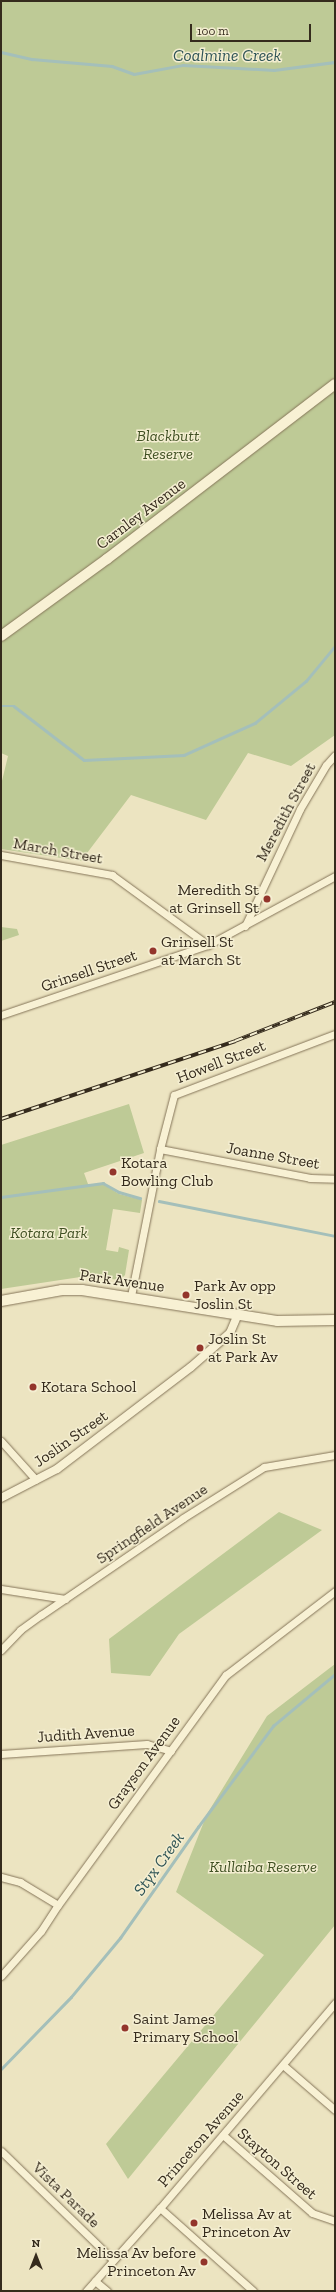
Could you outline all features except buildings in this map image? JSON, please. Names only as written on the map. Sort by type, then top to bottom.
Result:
[{"type":"main road","name":"Carnley Avenue","points":[[1,636],[107,559],[335,384]]},
{"type":"main road","name":"Park Avenue","points":[[1,1301],[72,1289],[131,1296],[291,1322],[335,1320]]},
{"type":"street","name":"Meredith Street","points":[[244,927],[300,809],[326,765],[335,756]]},
{"type":"street","name":"March Street","points":[[1,855],[112,874],[208,945]]},
{"type":"street","name":"Grinsell Street","points":[[1,1015],[208,945],[244,927],[335,876]]},
{"type":"street","name":"Howell Street","points":[[131,1296],[160,1149],[174,1096],[335,1034]]},
{"type":"street","name":"Joanne Street","points":[[160,1149],[310,1178],[335,1179]]},
{"type":"street","name":"Joslin Street","points":[[1,1498],[57,1469],[213,1349],[233,1329],[238,1314]]},
{"type":"street","points":[[1,1441],[36,1480]]},
{"type":"street","name":"Springfield Avenue","points":[[1,1650],[20,1630],[183,1518],[264,1467],[335,1455]]},
{"type":"street","points":[[1,1589],[65,1599]]},
{"type":"street","name":"Grayson Avenue","points":[[1,1976],[41,1931],[58,1905],[226,1675],[335,1591]]},
{"type":"street","name":"Judith Avenue","points":[[1,1754],[148,1744],[171,1751]]},
{"type":"street","points":[[1,1877],[20,1882],[58,1905]]},
{"type":"street","name":"Princeton Avenue","points":[[86,2291],[112,2259],[160,2208],[335,2003]]},
{"type":"street","points":[[283,2065],[335,2110]]},
{"type":"street","name":"Stayton Street","points":[[222,2135],[312,2213],[335,2221]]},
{"type":"street","name":"Vista Parade","points":[[1,2151],[112,2259]]},
{"type":"street","points":[[160,2208],[253,2291]]},
{"type":"street","points":[[95,2281],[106,2291]]},
{"type":"green space","name":"Blackbutt Reserve","points":[[1,1],[335,1],[335,735],[291,766],[248,753],[206,820],[131,795],[81,861],[1,849],[1,785],[8,756],[1,753]]},
{"type":"green space","points":[[1,927],[17,929],[19,935],[1,941]]},
{"type":"green space","name":"Kotara Park","points":[[129,1104],[144,1153],[84,1173],[88,1184],[103,1184],[119,1194],[142,1200],[140,1213],[113,1209],[106,1250],[118,1252],[119,1247],[129,1250],[125,1275],[120,1280],[87,1276],[1,1289],[1,1145]]},
{"type":"green space","points":[[279,1512],[322,1530],[179,1634],[150,1676],[111,1673],[109,1639]]},
{"type":"green space","name":"Kullaiba Reserve","points":[[335,1664],[335,1925],[128,2179],[106,2144],[264,1955],[176,1892],[207,1814],[267,1716]]},
{"type":"waterway","name":"Coalmine Creek","points":[[1,52],[32,59],[112,66],[134,74],[183,65],[274,70],[335,62]]},
{"type":"waterway","points":[[1,706],[14,706],[84,760],[184,755],[255,723],[306,681],[335,646]]},
{"type":"waterway","points":[[1,1197],[103,1183],[119,1192],[140,1198]]},
{"type":"waterway","points":[[159,1201],[335,1236]]},
{"type":"waterway","name":"Styx Creek","points":[[1,2069],[71,1997],[120,1938],[198,1827],[273,1726],[335,1674]]},
{"type":"railway","points":[[1,1119],[235,1041],[335,1002]]},
{"type":"place","name":"Meredith St at Grinsell St","points":[[267,899]]},
{"type":"place","name":"Grinsell St at March St","points":[[153,951]]},
{"type":"place","name":"Kotara Bowling Club","points":[[113,1172]]},
{"type":"place","name":"Park Av opp Joslin St","points":[[186,1295]]},
{"type":"place","name":"Joslin St at Park Av","points":[[200,1348]]},
{"type":"place","name":"Kotara School","points":[[33,1387]]},
{"type":"place","name":"Saint James Primary School","points":[[125,2028]]},
{"type":"place","name":"Melissa Av at Princeton Av","points":[[194,2223]]},
{"type":"place","name":"Melissa Av before Princeton Av","points":[[204,2262]]}]
